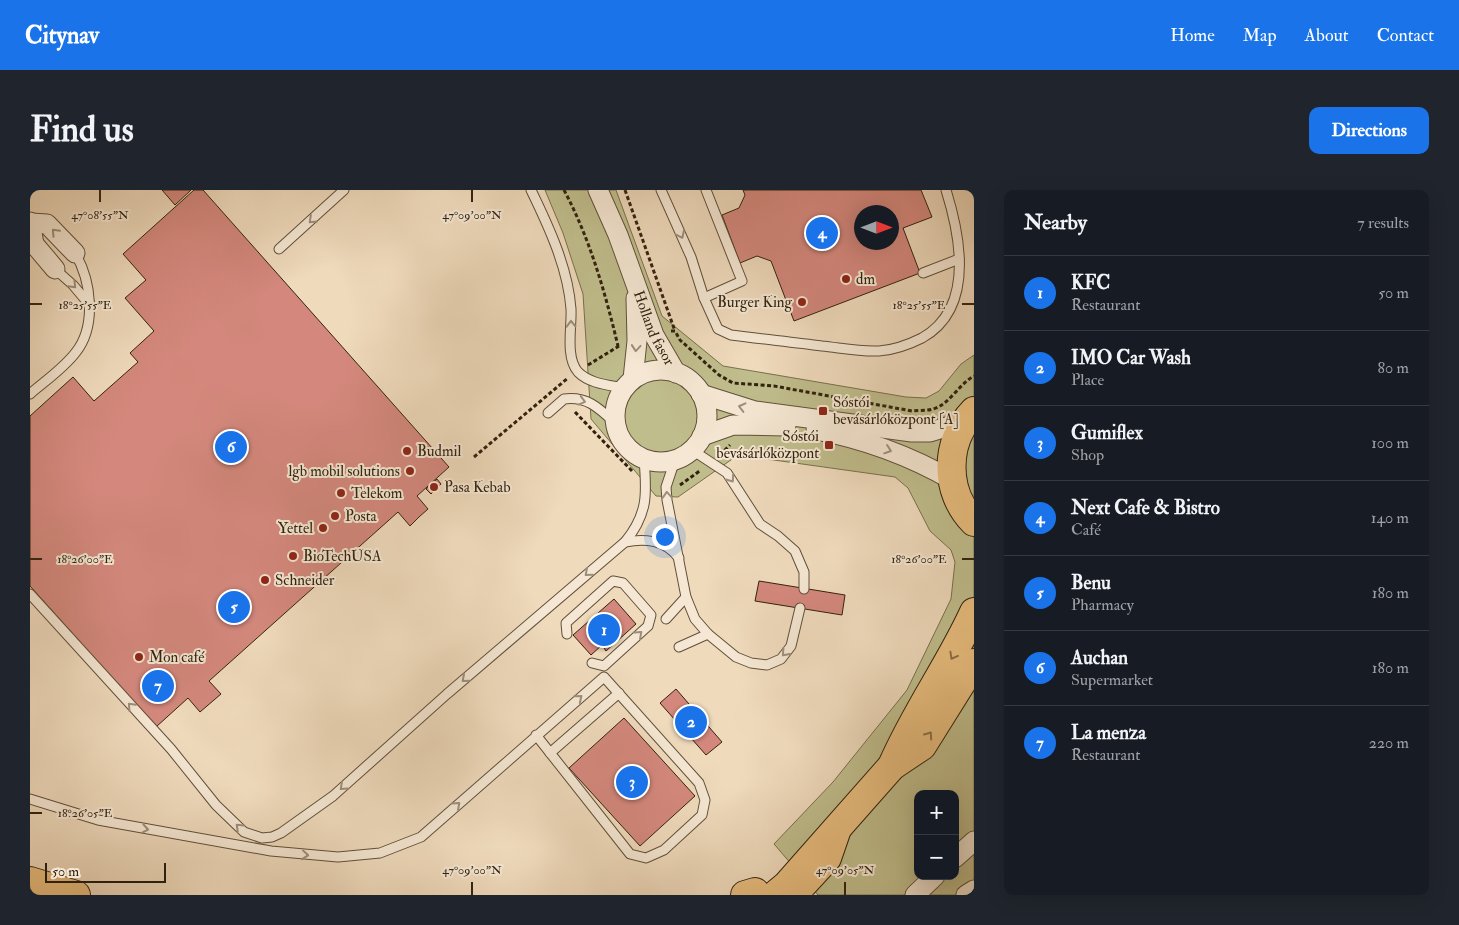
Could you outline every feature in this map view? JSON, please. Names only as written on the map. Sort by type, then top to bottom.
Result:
[{"type":"main road","points":[[970,416],[954,443],[951,468],[952,480],[961,506],[974,522]]},
{"type":"main road","points":[[892,766],[906,734],[957,649],[974,612]]},
{"type":"main road","points":[[757,894],[813,853],[837,829],[892,766],[922,746],[974,663]]},
{"type":"main road","points":[[793,895],[827,858],[837,829]]},
{"type":"main road","points":[[30,881],[76,895]]},
{"type":"street","name":"Holland fasor","points":[[598,190],[635,282],[646,338],[676,373]]},
{"type":"street","points":[[55,269],[34,244],[30,222],[48,224],[75,253]]},
{"type":"street","name":"Holland fasor","points":[[629,384],[646,338]]},
{"type":"street","points":[[697,443],[706,419],[701,394],[690,381],[676,373],[654,371],[629,384],[618,398],[615,423],[624,445],[644,459],[654,462],[675,460],[718,429],[742,425],[794,427],[886,449],[922,462],[952,480]]},
{"type":"street","points":[[701,394],[755,410],[912,432],[930,432],[970,416]]},
{"type":"street","points":[[959,854],[974,841]]},
{"type":"street","points":[[915,895],[931,880]]},
{"type":"street","points":[[966,895],[974,890]]},
{"type":"lane","points":[[279,249],[344,190]]},
{"type":"lane","points":[[531,190],[544,217],[567,282],[571,308],[572,360],[578,371],[590,381],[629,384]]},
{"type":"lane","points":[[662,190],[691,257],[704,298],[718,329],[731,335],[858,350],[892,350],[927,335],[948,317],[954,308],[959,285],[959,259],[946,190]]},
{"type":"lane","points":[[704,298],[742,281],[706,190]]},
{"type":"lane","points":[[30,394],[76,353],[87,331],[89,304],[86,278],[75,253]]},
{"type":"lane","points":[[923,273],[959,259]]},
{"type":"lane","points":[[55,269],[73,284],[89,304]]},
{"type":"lane","points":[[548,413],[564,399],[581,399],[596,405],[615,423]]},
{"type":"lane","points":[[697,443],[727,473],[760,524],[795,551],[804,572],[804,588]]},
{"type":"lane","points":[[30,594],[171,749],[223,812],[244,832],[262,838],[272,837],[281,833],[333,796],[447,694],[625,542],[639,522],[644,505],[647,487],[644,459]]},
{"type":"lane","points":[[675,460],[666,487],[667,500],[686,597],[695,618],[708,634],[736,657],[751,663],[767,665],[781,659],[791,646],[800,608]]},
{"type":"lane","points":[[625,542],[648,540],[662,543],[672,549],[680,560]]},
{"type":"lane","points":[[567,634],[566,623],[613,581],[623,583],[652,615],[648,626],[604,666],[592,663]]},
{"type":"lane","points":[[666,619],[686,597]]},
{"type":"lane","points":[[679,647],[708,634]]},
{"type":"lane","points":[[30,799],[98,820],[190,838],[307,855],[362,856],[392,850],[421,837],[536,735],[604,677],[699,783],[705,800],[702,815],[664,850],[646,858],[630,854],[536,735]]},
{"type":"lane","points":[[550,753],[619,693]]},
{"type":"path","points":[[564,190],[589,246],[606,294],[618,347]]},
{"type":"path","points":[[625,190],[674,331],[680,340],[719,375],[733,383],[774,386],[912,411],[934,409],[948,400],[965,381],[974,376]]},
{"type":"path","points":[[474,457],[554,388],[578,371],[618,347],[674,331]]},
{"type":"shaded area","points":[[545,190],[616,190],[662,316],[723,366],[906,397],[926,398],[939,391],[961,364],[974,355],[974,895],[818,895],[774,844],[833,782],[907,690],[951,599],[955,562],[951,550],[930,531],[908,488],[895,477],[738,455],[678,497],[656,496],[591,419],[583,294],[563,233]]},
{"type":"building","points":[[162,190],[191,190],[175,205]]},
{"type":"building","points":[[194,190],[203,190],[449,467],[417,496],[428,509],[410,526],[398,512],[209,681],[221,694],[200,712],[188,698],[156,727],[30,586],[30,416],[73,377],[94,401],[138,362],[130,353],[154,331],[125,298],[146,280],[123,254]]},
{"type":"building","points":[[743,190],[921,190],[932,217],[903,228],[920,273],[794,321],[771,261],[757,256],[740,263],[722,215],[739,208],[745,195]]},
{"type":"building","name":"Pasa Kebab","points":[[437,479],[441,484],[431,494],[426,489]]},
{"type":"building","points":[[759,581],[845,595],[842,615],[755,601]]},
{"type":"building","points":[[614,599],[636,624],[606,651],[602,645],[591,655],[573,635]]},
{"type":"building","points":[[676,689],[722,742],[706,755],[660,703]]},
{"type":"building","points":[[624,718],[695,796],[640,846],[569,768]]},
{"type":"place","name":"Next Cafe & Bistro","points":[[822,233]]},
{"type":"place","name":"dm","points":[[846,279]]},
{"type":"place","name":"Burger King","points":[[802,302]]},
{"type":"place","name":"Sóstói bevásárlóközpont [A]","points":[[823,411]]},
{"type":"place","name":"Sóstói bevásárlóközpont","points":[[829,445]]},
{"type":"place","name":"Auchan","points":[[231,447]]},
{"type":"place","name":"Budmil","points":[[407,451]]},
{"type":"place","name":"lgb mobil solutions","points":[[410,471]]},
{"type":"place","name":"Pasa Kebab","points":[[434,487]]},
{"type":"place","name":"Telekom","points":[[341,493]]},
{"type":"place","name":"Posta","points":[[335,516]]},
{"type":"place","name":"Yettel","points":[[323,528]]},
{"type":"place","name":"BioTechUSA","points":[[293,556]]},
{"type":"place","name":"Schneider","points":[[265,580]]},
{"type":"place","name":"Benu","points":[[234,607]]},
{"type":"place","name":"KFC","points":[[604,630]]},
{"type":"place","name":"Mon café","points":[[139,657]]},
{"type":"place","name":"La menza","points":[[158,686]]},
{"type":"place","name":"IMO Car Wash","points":[[691,722]]},
{"type":"place","name":"Gumiflex","points":[[632,782]]}]
